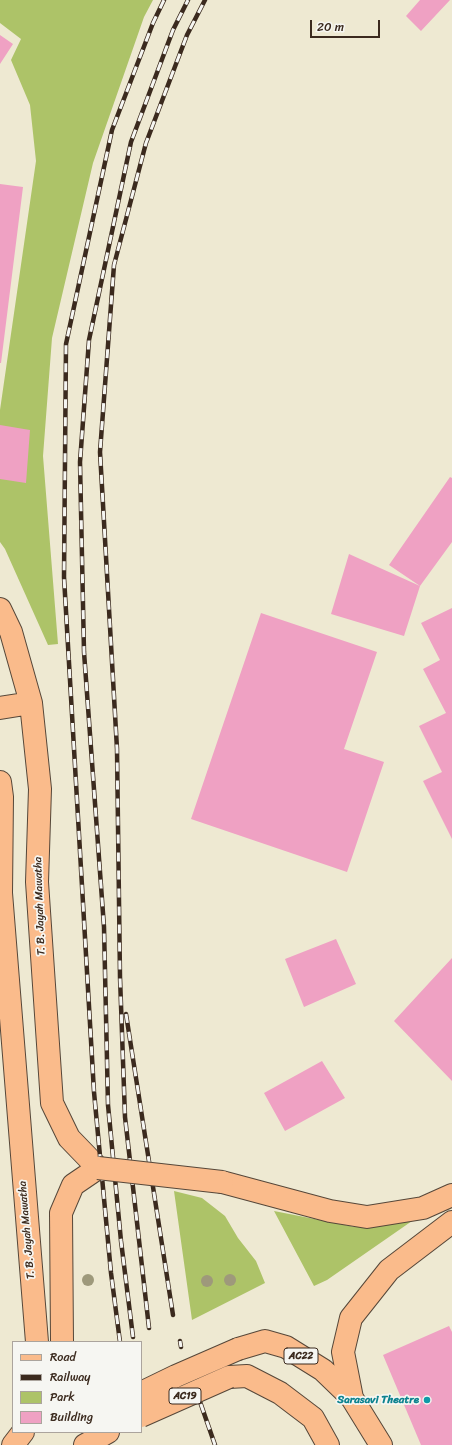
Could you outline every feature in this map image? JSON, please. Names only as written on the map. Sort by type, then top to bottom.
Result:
[{"type":"main road","name":"T. B. Jayah Mawatha","points":[[0,609],[11,632],[31,703],[40,789],[37,882],[52,1104],[69,1138],[98,1168]]},
{"type":"main road","points":[[0,708],[31,703]]},
{"type":"main road","name":"T. B. Jayah Mawatha","points":[[0,782],[2,796],[1,893],[36,1341]]},
{"type":"main road","points":[[62,1341],[61,1213],[73,1185],[98,1168],[222,1182],[330,1211],[367,1217],[422,1208],[452,1195]]},
{"type":"main road","name":"AC22","points":[[352,1398],[343,1352],[351,1318],[389,1270],[452,1222]]},
{"type":"main road","name":"AC22","points":[[142,1393],[238,1349],[265,1341],[286,1347],[323,1370],[352,1398],[381,1445]]},
{"type":"main road","name":"AC19","points":[[142,1416],[230,1377],[247,1376],[280,1393],[313,1418],[328,1445]]},
{"type":"main road","points":[[13,1445],[22,1433]]},
{"type":"green space","points":[[0,0],[153,0],[144,17],[93,163],[52,338],[43,456],[58,644],[48,645],[5,549],[0,542],[0,410],[36,161],[30,105],[11,60],[21,39],[0,23]]},
{"type":"green space","points":[[174,1191],[202,1198],[225,1216],[238,1238],[256,1261],[265,1283],[192,1320]]},
{"type":"green space","points":[[274,1211],[355,1227],[412,1221],[327,1280],[314,1286]]},
{"type":"building","points":[[420,0],[450,0],[421,31],[406,16]]},
{"type":"building","points":[[0,35],[13,44],[0,64]]},
{"type":"building","points":[[0,184],[23,187],[1,363],[0,363]]},
{"type":"building","points":[[0,425],[30,430],[26,483],[0,479]]},
{"type":"building","points":[[450,477],[452,478],[452,542],[420,586],[389,565]]},
{"type":"building","points":[[349,554],[420,586],[404,636],[331,614]]},
{"type":"building","points":[[452,608],[452,839],[423,781],[442,772],[419,726],[446,713],[423,669],[440,660],[421,623]]},
{"type":"building","points":[[261,613],[377,652],[344,749],[384,762],[347,872],[191,819]]},
{"type":"building","points":[[336,939],[356,984],[304,1007],[285,959]]},
{"type":"building","points":[[452,958],[452,1081],[394,1021]]},
{"type":"building","points":[[322,1061],[345,1098],[285,1131],[264,1093]]},
{"type":"building","name":"Sarasavi Theatre","points":[[449,1326],[452,1332],[452,1445],[421,1445],[383,1355]]},
{"type":"railway","points":[[120,1341],[111,1273],[94,1092],[64,577],[66,344],[112,130],[153,23],[164,0]]},
{"type":"railway","points":[[133,1337],[121,1241],[108,1105],[104,927],[84,652],[80,462],[89,340],[131,142],[173,30],[188,0]]},
{"type":"railway","points":[[149,1328],[125,1117],[120,977],[117,749],[100,452],[114,265],[146,143],[187,35],[205,0]]},
{"type":"railway","points":[[126,1014],[173,1315]]},
{"type":"railway","points":[[180,1341],[181,1347]]},
{"type":"railway","points":[[189,1370],[215,1445]]},
{"type":"place","name":"Sarasavi Theatre","points":[[427,1400]]}]
